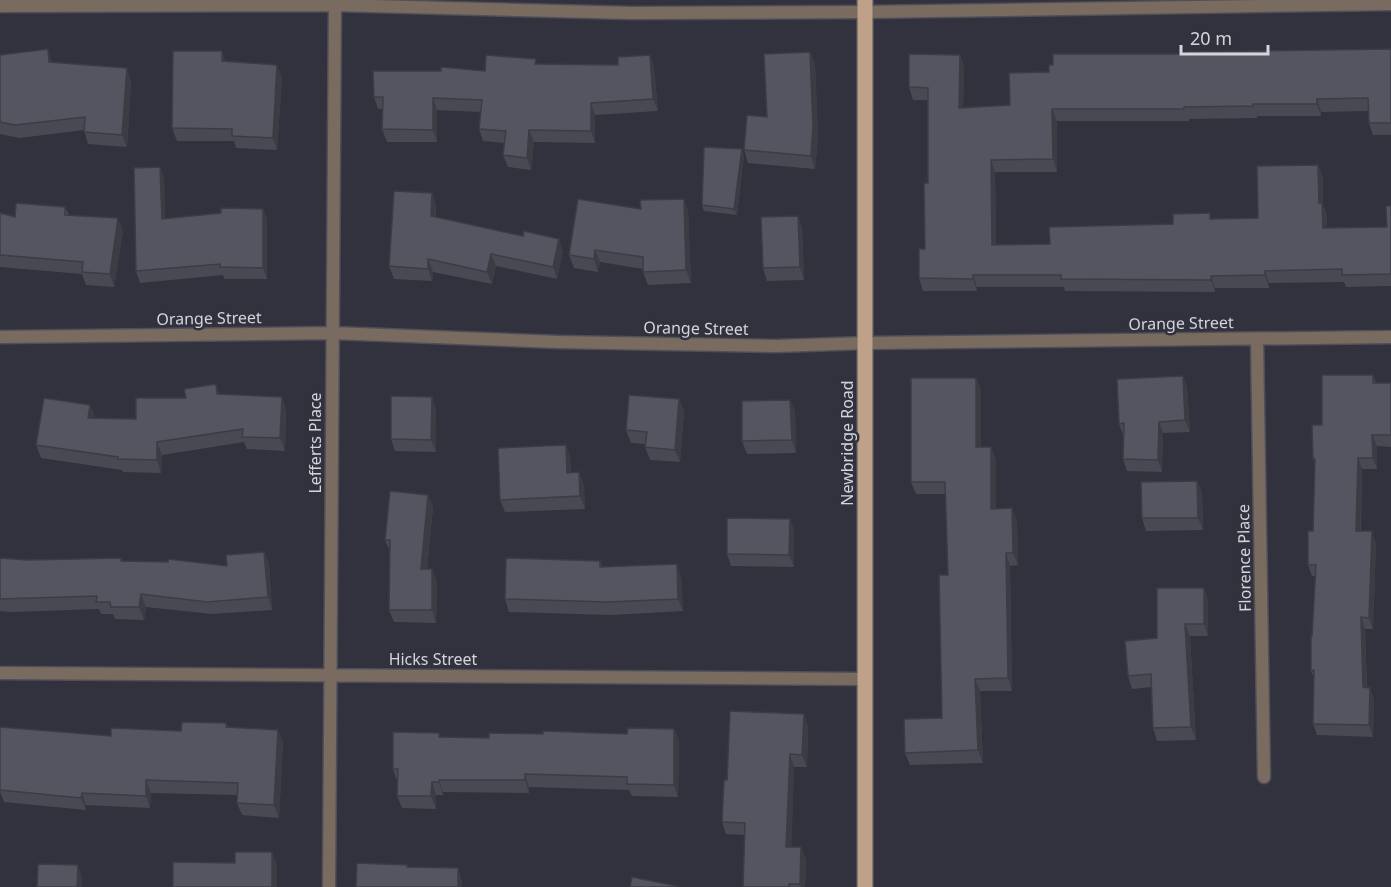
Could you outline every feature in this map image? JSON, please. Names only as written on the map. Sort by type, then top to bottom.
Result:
[{"type":"main road","name":"Newbridge Road","points":[[865,6],[865,887]]},
{"type":"street","points":[[0,6],[335,3],[631,13],[865,6],[1391,4]]},
{"type":"street","name":"Lefferts Place","points":[[330,887],[335,3]]},
{"type":"street","name":"Orange Street","points":[[0,337],[333,333],[582,343],[777,346],[1391,337]]},
{"type":"street","name":"Florence Place","points":[[1257,339],[1264,777]]},
{"type":"street","name":"Hicks Street","points":[[0,674],[865,679]]},
{"type":"building","points":[[48,49],[49,62],[127,68],[122,135],[84,132],[85,117],[15,125],[0,122],[0,55]]},
{"type":"building","points":[[1391,49],[1391,123],[1369,123],[1368,98],[1317,99],[1317,104],[1253,104],[1253,106],[1184,107],[1184,109],[1052,109],[1053,159],[991,160],[992,245],[1050,244],[1049,227],[1173,224],[1173,214],[1210,213],[1210,219],[1258,218],[1257,166],[1318,165],[1319,203],[1322,203],[1323,228],[1387,227],[1386,206],[1391,206],[1391,274],[1342,275],[1342,269],[1265,271],[1265,275],[1211,276],[1211,280],[1061,279],[1061,275],[973,275],[973,279],[919,278],[919,249],[925,249],[924,183],[928,183],[928,88],[909,87],[909,54],[960,55],[959,108],[1010,105],[1009,73],[1049,72],[1049,65],[1053,65],[1053,54],[1187,54],[1187,52]]},
{"type":"building","points":[[173,51],[222,51],[222,61],[277,65],[273,138],[232,136],[232,129],[172,128]]},
{"type":"building","points":[[810,52],[813,125],[811,156],[744,150],[747,115],[767,117],[764,54]]},
{"type":"building","points":[[486,55],[536,59],[535,64],[618,65],[618,57],[650,55],[653,99],[591,103],[591,131],[529,130],[527,158],[503,155],[506,131],[479,129],[482,100],[433,98],[433,130],[382,129],[383,97],[374,97],[373,71],[441,71],[441,67],[485,71]]},
{"type":"building","points":[[704,147],[742,149],[734,209],[702,205]]},
{"type":"building","points":[[160,167],[162,219],[221,213],[221,208],[263,209],[263,268],[220,267],[220,264],[136,271],[134,168]]},
{"type":"building","points":[[394,191],[432,193],[431,216],[523,236],[524,231],[559,239],[553,267],[491,254],[487,272],[428,259],[428,269],[389,266]]},
{"type":"building","points":[[578,199],[641,209],[640,200],[684,199],[686,270],[643,272],[643,257],[595,250],[594,259],[569,255]]},
{"type":"building","points":[[16,203],[65,207],[65,215],[118,218],[110,274],[82,272],[83,262],[0,255],[0,213],[15,217]]},
{"type":"building","points":[[798,216],[800,267],[763,268],[761,217]]},
{"type":"building","points":[[1322,375],[1373,375],[1373,383],[1391,383],[1391,435],[1372,435],[1373,458],[1358,458],[1356,531],[1372,531],[1369,618],[1361,617],[1363,687],[1370,688],[1369,725],[1313,724],[1314,670],[1311,671],[1311,636],[1316,565],[1308,565],[1308,531],[1313,531],[1315,459],[1313,459],[1312,425],[1322,425]]},
{"type":"building","points":[[1183,376],[1185,420],[1159,422],[1158,460],[1123,459],[1124,423],[1119,424],[1117,379]]},
{"type":"building","points":[[911,378],[976,378],[976,447],[991,447],[991,509],[1012,508],[1013,553],[1006,553],[1008,678],[975,679],[978,750],[905,753],[904,719],[942,718],[939,575],[948,575],[945,482],[911,482]]},
{"type":"building","points":[[216,384],[217,394],[282,397],[280,438],[242,437],[243,429],[157,442],[157,460],[118,459],[118,457],[36,445],[44,398],[90,405],[88,418],[136,419],[136,398],[186,398],[184,389]]},
{"type":"building","points":[[629,395],[679,399],[675,450],[645,447],[647,432],[626,430]]},
{"type":"building","points":[[391,396],[432,397],[431,440],[391,439]]},
{"type":"building","points":[[790,400],[792,440],[742,441],[742,401]]},
{"type":"building","points":[[566,445],[567,473],[579,472],[580,496],[500,500],[498,448]]},
{"type":"building","points":[[1197,481],[1198,518],[1142,518],[1141,482]]},
{"type":"building","points":[[390,491],[428,495],[421,569],[432,569],[432,610],[389,610],[390,540],[385,540]]},
{"type":"building","points":[[727,518],[790,519],[789,555],[727,554]]},
{"type":"building","points":[[264,552],[268,597],[207,602],[141,594],[139,607],[111,607],[110,602],[96,602],[97,596],[0,599],[0,558],[28,560],[121,558],[121,561],[168,562],[168,559],[227,566],[226,555]]},
{"type":"building","points":[[506,558],[600,561],[600,567],[677,564],[678,599],[607,602],[505,599]]},
{"type":"building","points":[[1157,588],[1204,588],[1204,624],[1185,624],[1191,727],[1153,728],[1151,674],[1128,676],[1125,641],[1157,638]]},
{"type":"building","points":[[730,711],[804,714],[802,755],[790,754],[786,847],[801,847],[800,884],[789,884],[789,887],[743,887],[745,823],[722,822],[724,780],[727,780]]},
{"type":"building","points":[[182,722],[226,723],[226,727],[278,730],[274,805],[237,803],[238,783],[146,780],[146,796],[82,793],[81,798],[0,790],[0,727],[111,736],[111,728],[181,731]]},
{"type":"building","points":[[628,728],[674,729],[674,785],[627,784],[627,777],[525,774],[525,780],[439,780],[439,782],[432,782],[431,796],[397,796],[398,769],[393,769],[393,732],[439,733],[439,737],[489,738],[489,733],[543,734],[543,731],[627,734]]},
{"type":"building","points":[[235,852],[272,852],[272,887],[173,887],[173,862],[235,863]]},
{"type":"building","points":[[357,863],[458,868],[458,887],[356,887]]},
{"type":"building","points":[[38,864],[78,865],[77,887],[37,887]]},
{"type":"building","points":[[632,877],[677,886],[677,887],[630,887]]}]
